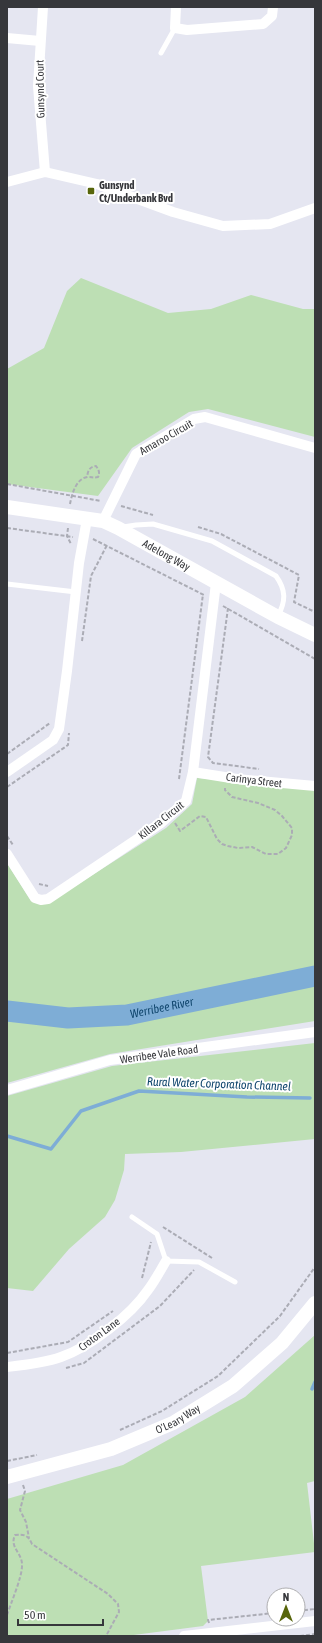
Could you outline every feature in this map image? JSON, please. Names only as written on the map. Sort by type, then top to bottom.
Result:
[{"type":"street","name":"Gunsynd Court","points":[[43,7],[38,86],[45,172]]},
{"type":"street","points":[[176,7],[175,28],[187,30],[263,24],[272,16],[273,7]]},
{"type":"street","points":[[7,38],[40,41]]},
{"type":"street","points":[[7,182],[45,172],[97,184],[173,212],[224,226],[270,224],[315,208]]},
{"type":"street","name":"Amaroo Circuit","points":[[103,522],[136,454],[194,419],[205,417],[315,448]]},
{"type":"street","name":"Adelong Way","points":[[7,507],[69,515],[103,522],[118,528],[278,617],[315,635]]},
{"type":"street","points":[[7,772],[53,740],[59,728],[76,592],[87,519]]},
{"type":"street","name":"Killara Circuit","points":[[11,851],[35,898],[41,900],[48,899],[161,823],[186,801],[194,772],[216,583]]},
{"type":"street","name":"Carinya Street","points":[[194,772],[310,787],[315,786]]},
{"type":"street","name":"Werribee Vale Road","points":[[7,1090],[110,1060],[315,1032]]},
{"type":"street","name":"Croton Lane","points":[[7,1367],[45,1362],[61,1357],[76,1351],[104,1333],[138,1304],[166,1261]]},
{"type":"street","name":"O'Leary Way","points":[[7,1477],[111,1449],[173,1422],[233,1386],[282,1343],[315,1303]]},
{"type":"street","points":[[184,1636],[315,1621]]},
{"type":"lane","points":[[161,54],[175,28]]},
{"type":"lane","points":[[118,528],[136,524],[153,524],[212,541],[276,576],[281,584],[284,594],[284,605],[278,617]]},
{"type":"lane","points":[[7,584],[76,592]]},
{"type":"lane","points":[[132,1217],[157,1234],[166,1261],[199,1262],[235,1282]]},
{"type":"path","points":[[71,550],[72,544],[67,536],[72,495],[74,489],[80,481],[87,477],[98,477],[99,474],[96,466],[89,470],[87,477]]},
{"type":"path","points":[[123,507],[126,500]]},
{"type":"path","points":[[7,528],[84,538],[101,542],[214,600],[315,659]]},
{"type":"path","points":[[178,786],[203,594]]},
{"type":"path","points":[[228,608],[208,757],[213,763],[260,769]]},
{"type":"path","points":[[7,754],[50,723],[51,716]]},
{"type":"path","points":[[170,815],[180,831],[200,816],[206,818],[212,831],[222,844],[238,848],[252,847],[266,854],[281,853],[286,848],[292,835],[292,828],[289,823],[275,810],[258,803],[232,797],[225,790],[225,777]]},
{"type":"path","points":[[7,836],[11,851]]},
{"type":"path","points":[[35,878],[39,884],[49,886]]},
{"type":"path","points":[[142,1278],[150,1243],[162,1227],[216,1261]]},
{"type":"path","points":[[120,1430],[162,1411],[218,1376],[280,1316],[315,1267]]},
{"type":"path","points":[[7,1353],[68,1342],[113,1310]]},
{"type":"path","points":[[7,1461],[42,1454]]},
{"type":"path","points":[[23,1485],[25,1491],[20,1510],[26,1522],[29,1538],[32,1544],[108,1594],[118,1604],[119,1612],[106,1636]]},
{"type":"path","points":[[7,1615],[22,1568],[19,1554],[13,1545],[13,1540],[15,1535],[24,1534],[29,1538]]},
{"type":"path","points":[[300,1636],[315,1634]]},
{"type":"green space","points":[[81,278],[168,313],[211,309],[251,295],[303,309],[315,309],[315,437],[208,409],[189,412],[132,448],[98,496],[7,484],[7,369],[44,348],[67,291]]},
{"type":"green space","points":[[197,778],[315,788],[315,1021],[110,1054],[7,1083],[7,863],[31,901],[47,904],[166,828],[192,804]]},
{"type":"green space","points":[[315,1043],[315,1139],[181,1152],[125,1154],[124,1170],[115,1200],[105,1217],[69,1249],[33,1291],[7,1288],[7,1096],[112,1066]]},
{"type":"green space","points":[[315,1335],[315,1481],[307,1483],[315,1552],[201,1566],[208,1621],[203,1626],[126,1636],[7,1636],[7,1499],[123,1465],[245,1397]]},
{"type":"waterway","name":"Werribee River","points":[[7,1011],[68,1018],[127,1015],[315,976]]},
{"type":"waterway","name":"Rural Water Corporation Channel","points":[[7,1136],[51,1149],[81,1111],[139,1091],[247,1097],[310,1098]]},
{"type":"waterway","points":[[312,1389],[315,1382]]},
{"type":"place","name":"Gunsynd Ct/Underbank Bvd","points":[[91,191]]}]
